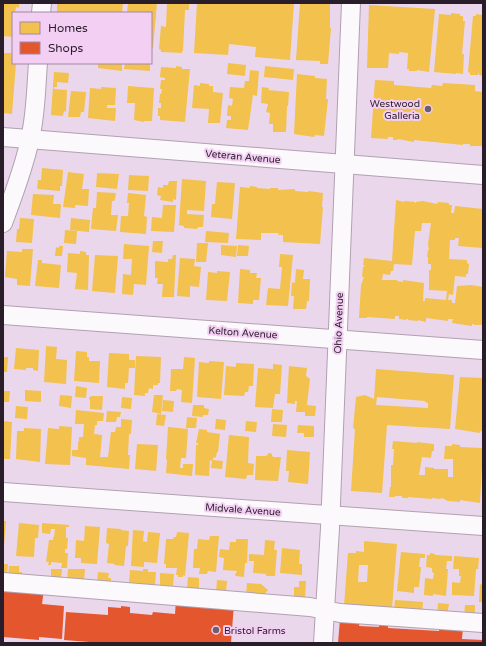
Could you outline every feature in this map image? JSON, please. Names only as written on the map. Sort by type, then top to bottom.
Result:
[{"type":"street","name":"Ohio Avenue","points":[[323,643],[331,515],[351,3]]},
{"type":"street","points":[[3,223],[25,159],[30,139],[33,123],[38,64]]},
{"type":"street","name":"Veteran Avenue","points":[[3,137],[483,175]]},
{"type":"street","name":"Kelton Avenue","points":[[3,315],[338,338],[483,350]]},
{"type":"street","name":"Midvale Avenue","points":[[3,492],[483,526]]},
{"type":"street","points":[[3,582],[297,605],[326,609],[340,613],[483,623]]},
{"type":"building: Homes","points":[[3,3],[19,3],[19,8],[16,7],[15,12],[12,12],[12,37],[3,36]]},
{"type":"building: Homes","points":[[57,3],[123,3],[122,12],[57,12]]},
{"type":"building: Homes","points":[[128,3],[157,3],[153,48],[152,12],[127,12]]},
{"type":"building: Homes","points":[[167,3],[189,3],[189,10],[185,10],[182,53],[161,52],[159,49],[161,26],[166,27]]},
{"type":"building: Homes","points":[[197,3],[294,3],[290,60],[255,57],[256,47],[229,44],[228,55],[194,53]]},
{"type":"building: Homes","points":[[300,3],[330,3],[331,28],[328,64],[320,64],[320,61],[296,60]]},
{"type":"building: Homes","points":[[369,5],[435,9],[429,72],[417,70],[409,71],[409,69],[407,69],[408,53],[399,52],[399,54],[389,53],[388,68],[367,68]]},
{"type":"building: Homes","points":[[451,13],[460,14],[460,16],[463,16],[463,21],[465,21],[462,54],[464,54],[463,74],[434,72],[439,14],[451,15]]},
{"type":"building: Homes","points":[[476,14],[483,15],[483,76],[479,75],[478,73],[478,75],[470,75],[468,72],[473,16],[476,16]]},
{"type":"building: Homes","points":[[3,53],[12,53],[12,64],[16,64],[12,114],[3,113]]},
{"type":"building: Homes","points":[[228,63],[246,65],[245,76],[227,74]]},
{"type":"building: Homes","points":[[98,64],[122,64],[122,71],[98,68]]},
{"type":"building: Homes","points":[[125,64],[150,64],[150,71],[124,69]]},
{"type":"building: Homes","points":[[176,66],[182,67],[182,69],[190,69],[185,122],[160,120],[160,116],[158,116],[158,108],[161,108],[161,103],[159,103],[162,89],[160,89],[161,80],[165,80],[165,78],[160,77],[161,67],[176,68]]},
{"type":"building: Homes","points":[[265,66],[294,69],[293,80],[264,77]]},
{"type":"building: Homes","points":[[250,70],[259,71],[257,96],[253,95],[248,130],[226,128],[227,120],[231,120],[231,116],[227,116],[228,105],[232,106],[233,99],[229,98],[230,87],[244,88],[245,81],[249,81]]},
{"type":"building: Homes","points":[[54,72],[69,73],[68,83],[57,82],[57,87],[54,87],[54,89],[67,90],[66,112],[64,111],[63,116],[51,115]]},
{"type":"building: Homes","points":[[297,74],[327,79],[326,99],[328,99],[324,136],[315,135],[314,137],[294,134]]},
{"type":"building: Homes","name":"Westwood Galleria","points":[[375,80],[394,81],[394,85],[431,88],[432,85],[442,86],[443,83],[475,85],[475,91],[483,92],[483,146],[414,140],[414,142],[398,139],[393,140],[393,137],[388,137],[388,139],[371,138]]},
{"type":"building: Homes","points":[[200,83],[213,86],[213,92],[223,93],[220,123],[208,123],[209,109],[192,108],[194,85],[200,86]]},
{"type":"building: Homes","points":[[128,86],[154,88],[152,121],[144,122],[134,120],[135,103],[127,103]]},
{"type":"building: Homes","points":[[101,87],[116,88],[115,105],[107,105],[107,108],[116,108],[115,121],[88,118],[90,88],[101,89]]},
{"type":"building: Homes","points":[[262,87],[269,88],[268,90],[289,92],[286,132],[273,132],[273,124],[269,124],[270,113],[266,112],[268,104],[261,103]]},
{"type":"building: Homes","points":[[71,91],[86,92],[84,112],[81,112],[80,117],[68,117]]},
{"type":"building: Homes","points":[[42,168],[63,170],[62,186],[60,186],[60,191],[37,189],[38,180],[41,180]]},
{"type":"building: Homes","points":[[68,172],[84,174],[82,189],[89,189],[88,206],[75,205],[75,208],[63,207]]},
{"type":"building: Homes","points":[[97,173],[119,174],[117,189],[96,187]]},
{"type":"building: Homes","points":[[129,175],[149,176],[148,191],[128,190]]},
{"type":"building: Homes","points":[[182,179],[206,181],[204,211],[187,210],[187,214],[204,215],[203,227],[198,227],[197,229],[184,228],[184,226],[179,225]]},
{"type":"building: Homes","points":[[169,181],[177,181],[176,200],[173,199],[173,202],[160,200],[161,196],[157,195],[158,187],[163,188],[163,185],[168,185]]},
{"type":"building: Homes","points":[[217,182],[235,183],[232,219],[211,217],[212,204],[215,204]]},
{"type":"building: Homes","points":[[250,186],[257,188],[278,188],[278,190],[295,189],[295,191],[323,193],[320,244],[283,242],[283,235],[278,235],[279,233],[261,233],[261,240],[236,239],[240,187],[250,188]]},
{"type":"building: Homes","points":[[97,192],[116,193],[114,201],[112,201],[111,215],[118,215],[116,231],[91,229],[93,208],[96,208]]},
{"type":"building: Homes","points":[[128,193],[146,195],[144,216],[147,217],[146,234],[120,232],[121,216],[128,216]]},
{"type":"building: Homes","points":[[33,194],[54,195],[53,204],[61,204],[60,218],[31,215]]},
{"type":"building: Homes","points":[[396,200],[415,203],[423,201],[437,204],[438,202],[449,203],[449,205],[452,205],[451,213],[454,213],[455,206],[483,209],[483,248],[458,246],[459,238],[450,240],[449,259],[467,260],[467,263],[469,264],[468,274],[466,274],[466,277],[455,276],[453,295],[449,294],[448,300],[452,300],[452,303],[455,303],[457,286],[471,285],[483,287],[483,325],[472,324],[472,326],[452,323],[453,319],[448,319],[448,321],[426,318],[426,322],[399,319],[399,316],[395,316],[395,319],[367,317],[359,318],[361,285],[364,277],[362,277],[363,267],[365,265],[363,265],[364,258],[392,261]],"holes":[[[422,223],[431,223],[427,257],[428,264],[431,264],[431,270],[429,270],[429,290],[447,291],[446,300],[425,298],[425,301],[423,301],[424,283],[403,280],[403,282],[397,280],[382,280],[383,274],[390,275],[391,271],[393,271],[394,264],[412,265],[415,231],[421,231]]]},
{"type":"building: Homes","points":[[163,205],[176,205],[174,232],[151,231],[152,217],[162,218]]},
{"type":"building: Homes","points":[[20,218],[34,219],[32,243],[16,242]]},
{"type":"building: Homes","points":[[71,218],[90,220],[89,232],[70,230]]},
{"type":"building: Homes","points":[[65,230],[77,231],[76,244],[64,243]]},
{"type":"building: Homes","points":[[206,231],[229,233],[228,243],[205,242]]},
{"type":"building: Homes","points":[[153,241],[163,241],[162,253],[152,252]]},
{"type":"building: Homes","points":[[197,243],[208,243],[206,262],[196,262]]},
{"type":"building: Homes","points":[[124,244],[149,246],[146,285],[134,284],[133,295],[122,294],[123,274],[131,275],[132,259],[123,259]]},
{"type":"building: Homes","points":[[221,245],[237,246],[236,257],[221,255]]},
{"type":"building: Homes","points":[[238,245],[249,246],[248,256],[237,256]]},
{"type":"building: Homes","points":[[59,246],[63,246],[62,256],[55,256],[56,247],[59,248]]},
{"type":"building: Homes","points":[[22,249],[33,249],[30,286],[17,285],[17,279],[5,277],[7,251],[22,252]]},
{"type":"building: Homes","points":[[80,251],[86,252],[86,255],[89,255],[88,290],[75,289],[77,273],[67,272],[68,253],[80,254]]},
{"type":"building: Homes","points":[[280,254],[293,255],[288,306],[266,305],[268,288],[280,289],[282,267],[279,267]]},
{"type":"building: Homes","points":[[95,255],[118,256],[115,293],[92,291]]},
{"type":"building: Homes","points":[[173,255],[176,255],[174,297],[162,297],[163,284],[157,284],[158,278],[155,278],[155,261],[168,262],[168,259],[172,259]]},
{"type":"building: Homes","points":[[180,258],[195,259],[194,266],[201,267],[199,287],[190,286],[190,297],[177,296]]},
{"type":"building: Homes","points":[[38,260],[42,260],[42,263],[61,265],[59,288],[35,286]]},
{"type":"building: Homes","points":[[240,269],[250,270],[250,273],[257,273],[256,278],[261,278],[259,300],[253,300],[253,304],[238,303]]},
{"type":"building: Homes","points":[[296,269],[304,270],[303,279],[310,279],[309,301],[307,301],[306,309],[293,309],[294,296],[291,296],[292,282],[295,283]]},
{"type":"building: Homes","points":[[217,271],[230,272],[227,301],[206,300],[208,272],[217,273]]},
{"type":"building: Homes","points":[[46,346],[57,347],[56,359],[67,360],[66,384],[44,382]]},
{"type":"building: Homes","points":[[16,348],[39,350],[38,371],[33,370],[33,368],[26,368],[26,370],[14,369]]},
{"type":"building: Homes","points":[[76,351],[87,352],[89,361],[100,361],[99,383],[74,381]]},
{"type":"building: Homes","points":[[109,353],[129,354],[129,360],[135,360],[135,368],[129,368],[128,383],[125,383],[125,389],[107,387]]},
{"type":"building: Homes","points":[[136,356],[161,357],[160,383],[158,383],[158,385],[153,385],[153,389],[149,388],[148,393],[145,393],[145,396],[134,395]]},
{"type":"building: Homes","points":[[3,357],[8,357],[7,372],[3,372]]},
{"type":"building: Homes","points":[[184,357],[195,358],[192,403],[181,402],[182,390],[177,389],[176,391],[170,391],[171,369],[183,369]]},
{"type":"building: Homes","points":[[209,361],[224,362],[221,399],[197,397],[199,362],[209,363]]},
{"type":"building: Homes","points":[[236,363],[254,364],[253,386],[249,386],[248,392],[245,392],[244,396],[224,395],[226,366],[236,367]]},
{"type":"building: Homes","points":[[273,364],[282,365],[280,394],[275,394],[273,408],[255,407],[258,368],[273,369]]},
{"type":"building: Homes","points":[[289,366],[307,368],[306,376],[310,379],[307,405],[316,406],[315,416],[305,416],[305,412],[296,412],[297,401],[295,401],[295,404],[287,403]]},
{"type":"building: Homes","points":[[376,369],[454,375],[450,429],[387,425],[382,493],[351,491],[355,429],[353,428],[356,397],[365,395],[374,399]],"holes":[[[377,397],[425,401],[428,403],[428,408],[376,405]]]},
{"type":"building: Homes","points":[[460,377],[483,378],[483,432],[480,431],[480,433],[455,429]]},
{"type":"building: Homes","points":[[76,386],[87,388],[86,398],[75,397]]},
{"type":"building: Homes","points":[[25,390],[41,391],[41,402],[25,401]]},
{"type":"building: Homes","points":[[3,391],[10,391],[9,402],[3,402]]},
{"type":"building: Homes","points":[[60,395],[72,396],[71,408],[59,406]]},
{"type":"building: Homes","points":[[154,395],[163,395],[161,414],[152,412]]},
{"type":"building: Homes","points":[[103,396],[102,410],[90,409],[89,397]]},
{"type":"building: Homes","points":[[122,397],[132,398],[131,409],[121,408]]},
{"type":"building: Homes","points":[[163,400],[174,401],[173,412],[162,411]]},
{"type":"building: Homes","points":[[193,405],[204,405],[204,408],[209,409],[208,415],[203,415],[203,417],[192,416]]},
{"type":"building: Homes","points":[[16,406],[28,407],[27,419],[15,418]]},
{"type":"building: Homes","points":[[272,409],[283,410],[282,422],[271,422]]},
{"type":"building: Homes","points":[[76,410],[104,413],[103,421],[97,421],[97,425],[95,425],[94,434],[102,435],[100,458],[108,457],[111,432],[115,432],[116,427],[121,427],[121,419],[132,420],[131,434],[129,434],[129,469],[86,465],[86,458],[72,456],[72,450],[78,450],[79,437],[83,437],[84,424],[75,424]]},
{"type":"building: Homes","points":[[107,411],[121,412],[120,417],[117,417],[116,422],[106,422]]},
{"type":"building: Homes","points":[[157,414],[166,415],[164,426],[156,425]]},
{"type":"building: Homes","points":[[187,417],[197,418],[196,428],[186,428]]},
{"type":"building: Homes","points":[[216,419],[226,420],[225,430],[215,429]]},
{"type":"building: Homes","points":[[3,421],[12,422],[10,459],[3,459]]},
{"type":"building: Homes","points":[[246,421],[257,422],[256,432],[245,431]]},
{"type":"building: Homes","points":[[273,424],[287,425],[286,437],[272,436]]},
{"type":"building: Homes","points":[[298,425],[314,426],[314,437],[304,437],[304,433],[297,433]]},
{"type":"building: Homes","points":[[59,426],[72,427],[70,465],[45,464],[48,428],[59,429]]},
{"type":"building: Homes","points":[[168,427],[188,429],[186,458],[181,458],[180,468],[183,468],[183,464],[193,464],[192,476],[166,473]]},
{"type":"building: Homes","points":[[24,428],[41,429],[40,462],[16,459],[17,431],[24,431]]},
{"type":"building: Homes","points":[[199,429],[220,434],[218,452],[213,460],[223,461],[222,469],[211,468],[212,461],[210,460],[209,476],[195,475],[196,445],[198,445],[198,443],[196,443]]},
{"type":"building: Homes","points":[[229,435],[249,437],[248,463],[254,464],[253,475],[247,475],[246,479],[225,477]]},
{"type":"building: Homes","points":[[393,441],[434,444],[434,451],[432,451],[431,458],[422,457],[419,475],[425,475],[425,467],[434,469],[448,469],[448,477],[453,477],[453,459],[444,459],[445,446],[452,446],[452,444],[460,445],[460,447],[483,448],[480,503],[460,500],[460,502],[448,501],[442,498],[402,498],[402,496],[389,497],[391,487],[391,465],[393,465]]},
{"type":"building: Homes","points":[[137,444],[158,445],[156,471],[135,469]]},
{"type":"building: Homes","points":[[287,450],[310,452],[308,484],[288,482],[289,471],[286,471]]},
{"type":"building: Homes","points":[[271,453],[273,457],[281,457],[278,481],[255,480],[256,456],[266,456]]},
{"type":"building: Homes","points":[[3,521],[6,521],[4,546],[3,546]]},
{"type":"building: Homes","points":[[19,523],[39,525],[38,538],[35,538],[34,557],[16,556]]},
{"type":"building: Homes","points":[[42,523],[69,525],[69,527],[66,527],[66,538],[68,538],[67,549],[65,549],[65,553],[68,553],[67,568],[61,568],[62,563],[51,562],[51,565],[48,565],[49,562],[46,562],[49,540],[53,540],[55,529],[51,529],[50,534],[42,533]]},
{"type":"building: Homes","points":[[85,526],[100,527],[97,564],[81,563],[81,558],[75,558],[76,540],[84,541]]},
{"type":"building: Homes","points":[[107,528],[129,531],[124,566],[107,563],[109,544],[106,543]]},
{"type":"building: Homes","points":[[133,530],[144,531],[143,541],[147,542],[148,532],[160,533],[157,563],[144,562],[144,567],[131,566]]},
{"type":"building: Homes","points":[[177,532],[189,533],[185,576],[183,575],[183,577],[178,577],[178,575],[176,575],[177,568],[166,568],[166,564],[164,564],[166,539],[173,539],[176,537]]},
{"type":"building: Homes","points":[[210,536],[219,536],[216,572],[208,571],[207,574],[199,574],[200,568],[193,568],[194,549],[197,549],[198,539],[209,540]]},
{"type":"building: Homes","points":[[236,539],[248,539],[247,563],[245,563],[244,577],[236,576],[237,571],[223,570],[224,558],[219,557],[220,549],[229,550],[230,542],[236,542]]},
{"type":"building: Homes","points":[[265,540],[275,541],[274,550],[277,550],[275,576],[266,576],[266,574],[253,573],[254,561],[249,561],[249,554],[264,555]]},
{"type":"building: Homes","points":[[364,541],[397,544],[392,609],[344,606],[348,553],[356,553],[356,551],[364,552]],"holes":[[[359,565],[368,565],[367,582],[358,582]]]},
{"type":"building: Homes","points":[[282,548],[300,550],[299,564],[302,564],[302,575],[280,573]]},
{"type":"building: Homes","points":[[401,552],[425,554],[425,558],[420,558],[419,567],[421,567],[419,587],[414,587],[414,593],[397,591]]},
{"type":"building: Homes","points":[[430,553],[435,555],[452,556],[452,561],[447,561],[446,569],[448,569],[446,596],[433,594],[433,596],[424,595],[425,578],[433,579],[434,573],[432,572],[432,568],[426,567],[427,555],[430,555]]},
{"type":"building: Homes","points":[[454,556],[479,558],[478,569],[476,569],[474,596],[452,595],[452,582],[460,583],[461,576],[459,576],[459,569],[453,569]]},
{"type":"building: Homes","points":[[3,564],[8,564],[7,576],[3,576]]},
{"type":"building: Homes","points":[[9,566],[19,566],[19,572],[22,572],[22,578],[8,577]]},
{"type":"building: Homes","points":[[51,569],[62,569],[61,579],[51,579]]},
{"type":"building: Homes","points":[[68,569],[85,569],[84,582],[67,581]]},
{"type":"building: Homes","points":[[143,569],[148,569],[148,572],[156,572],[155,586],[129,584],[130,570],[143,571]]},
{"type":"building: Homes","points":[[98,572],[109,573],[108,578],[111,578],[111,585],[97,583]]},
{"type":"building: Homes","points":[[160,573],[174,574],[173,586],[160,585]]},
{"type":"building: Homes","points":[[188,577],[199,578],[199,589],[187,588]]},
{"type":"building: Homes","points":[[217,580],[227,581],[226,593],[216,592]]},
{"type":"building: Homes","points":[[299,581],[306,581],[305,599],[294,598],[294,587],[299,587]]},
{"type":"building: Homes","points":[[247,583],[261,584],[268,590],[263,596],[260,594],[259,596],[246,595]]},
{"type":"building: Homes","points":[[480,584],[483,585],[483,602],[479,602]]},
{"type":"building: Homes","points":[[395,600],[423,602],[422,614],[394,611]]},
{"type":"building: Homes","points":[[438,603],[449,604],[447,615],[437,614]]},
{"type":"building: Homes","points":[[465,605],[475,605],[475,617],[464,617]]},
{"type":"building: Shops","points":[[3,585],[44,589],[42,604],[64,606],[62,639],[39,637],[39,640],[3,637]]},
{"type":"building: Shops","points":[[176,600],[234,604],[231,643],[102,643],[64,640],[66,612],[108,615],[108,607],[121,608],[121,606],[130,607],[130,613],[152,615],[153,612],[175,614]]},
{"type":"building: Shops","points":[[340,619],[360,621],[359,626],[379,627],[379,625],[388,626],[388,628],[439,631],[440,626],[463,628],[462,639],[483,640],[483,643],[338,643]]},
{"type":"place","name":"Westwood Galleria","points":[[428,109]]},
{"type":"place","name":"Bristol Farms","points":[[216,630]]}]
